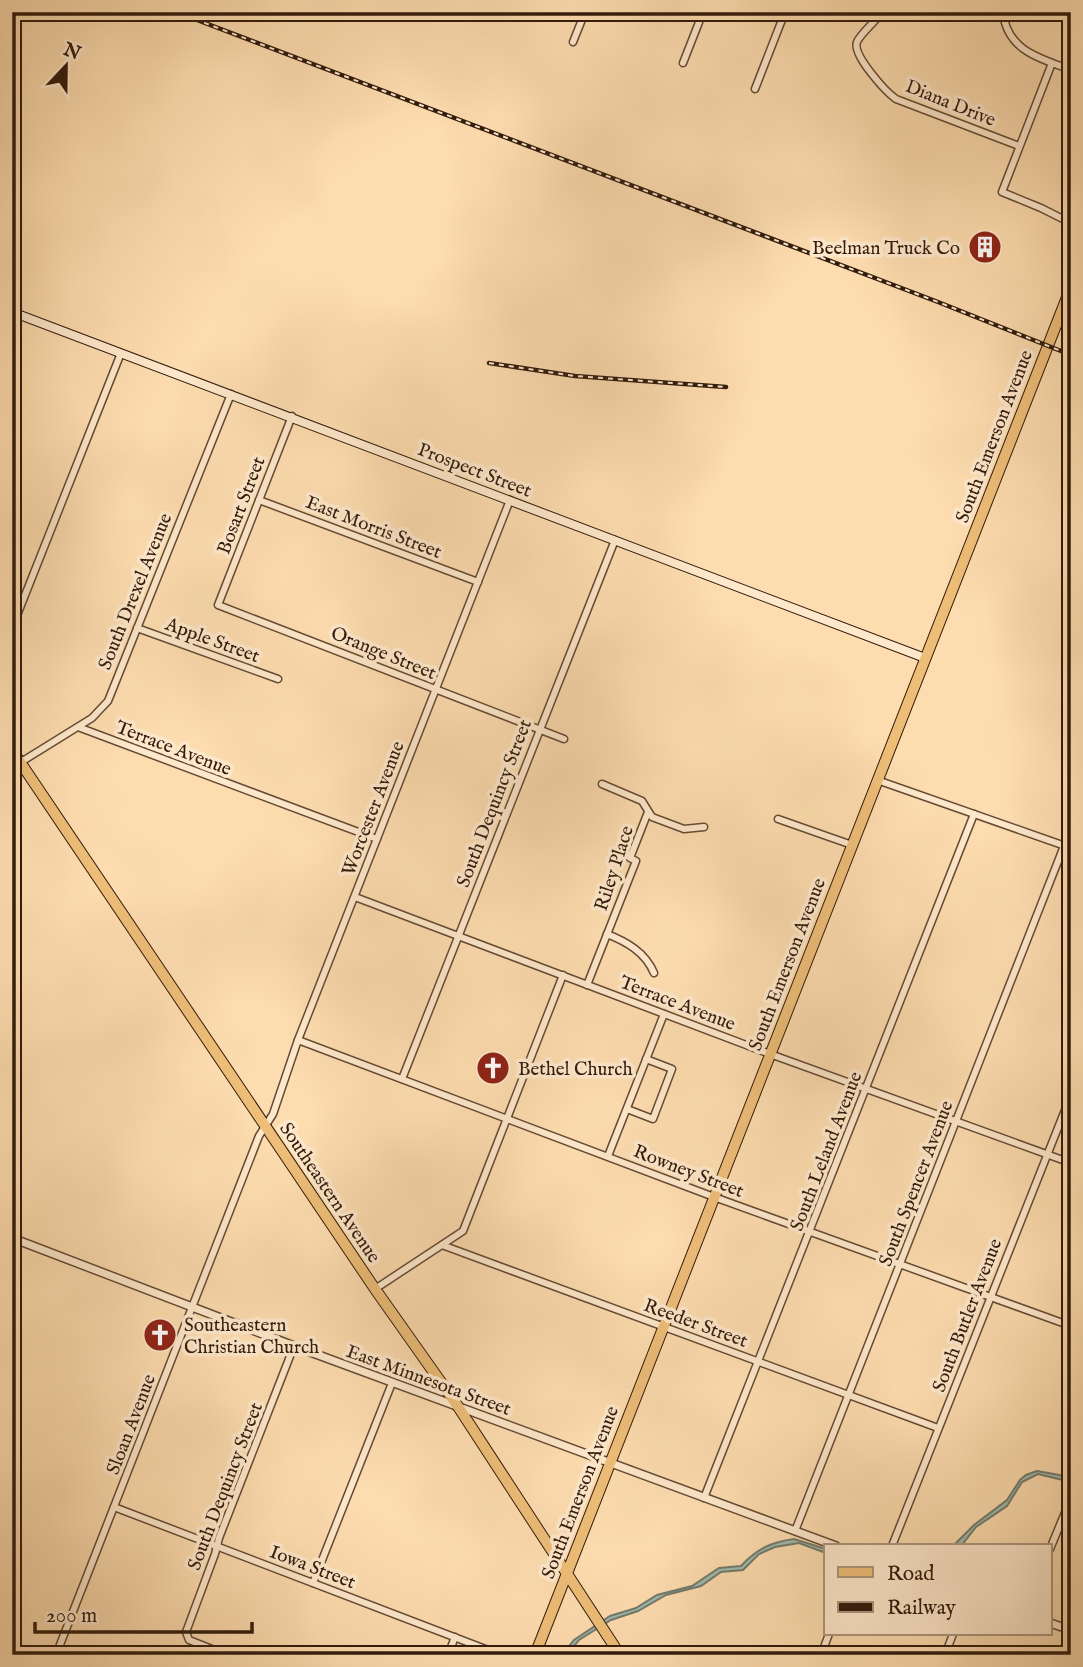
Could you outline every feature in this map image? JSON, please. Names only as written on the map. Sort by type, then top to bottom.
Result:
[{"type":"main road","name":"South Emerson Avenue","points":[[535,1655],[1071,287]]},
{"type":"main road","name":"Prospect Street","points":[[12,312],[925,658]]},
{"type":"main road","name":"Southeastern Avenue","points":[[12,750],[375,1289],[457,1405],[620,1655]]},
{"type":"street","points":[[573,41],[584,12]]},
{"type":"street","points":[[683,63],[703,12]]},
{"type":"street","points":[[755,89],[785,12]]},
{"type":"street","name":"Diana Drive","points":[[882,12],[857,44],[865,64],[887,92],[897,99],[1019,146]]},
{"type":"street","points":[[1003,12],[1007,30],[1017,45],[1029,54],[1071,70]]},
{"type":"street","points":[[1052,63],[1002,192],[1071,223]]},
{"type":"street","points":[[12,628],[121,353]]},
{"type":"street","name":"South Drexel Avenue","points":[[21,762],[95,716],[106,703],[231,394]]},
{"type":"street","name":"Bosart Street","points":[[218,605],[292,416]]},
{"type":"street","name":"East Morris Street","points":[[259,500],[478,582]]},
{"type":"street","name":"Worcester Avenue","points":[[265,1127],[273,1114],[298,1040],[510,500]]},
{"type":"street","name":"South Dequincy Street","points":[[402,1079],[615,540]]},
{"type":"street","name":"Orange Street","points":[[218,605],[564,739]]},
{"type":"street","name":"Apple Street","points":[[137,628],[278,679]]},
{"type":"street","name":"Terrace Avenue","points":[[78,727],[377,839]]},
{"type":"street","points":[[877,780],[1068,847]]},
{"type":"street","name":"Riley Place","points":[[602,785],[642,800],[652,817],[679,828],[704,827]]},
{"type":"street","name":"Riley Place","points":[[587,985],[636,861],[630,858],[648,812]]},
{"type":"street","name":"South Leland Avenue","points":[[704,1498],[974,814]]},
{"type":"street","points":[[778,818],[852,845]]},
{"type":"street","name":"South Spencer Avenue","points":[[795,1531],[956,1121],[1068,847]]},
{"type":"street","name":"Terrace Avenue","points":[[355,897],[770,1054],[1071,1163]]},
{"type":"street","name":"Riley Place","points":[[607,934],[633,945],[654,973]]},
{"type":"street","points":[[650,965],[659,962]]},
{"type":"street","points":[[375,1289],[463,1231],[563,975]]},
{"type":"street","points":[[608,1156],[664,1014]]},
{"type":"street","name":"Rowney Street","points":[[298,1040],[714,1197],[1071,1326]]},
{"type":"street","points":[[627,1109],[653,1119],[672,1069],[646,1059]]},
{"type":"street","name":"South Butler Avenue","points":[[893,1544],[1071,1095]]},
{"type":"street","name":"Sloan Avenue","points":[[56,1655],[265,1127]]},
{"type":"street","name":"East Minnesota Street","points":[[12,1238],[392,1383],[831,1544]]},
{"type":"street","name":"Reeder Street","points":[[442,1245],[939,1428]]},
{"type":"street","name":"South Dequincy Street","points":[[227,1655],[189,1640],[186,1633],[294,1346]]},
{"type":"street","points":[[313,1583],[392,1383]]},
{"type":"street","points":[[1052,1544],[1071,1498]]},
{"type":"street","name":"Iowa Street","points":[[114,1507],[501,1655]]},
{"type":"street","points":[[1052,1624],[1071,1630]]},
{"type":"street","points":[[821,1655],[828,1636]]},
{"type":"street","points":[[945,1655],[952,1636]]},
{"type":"street","points":[[447,1655],[455,1637]]},
{"type":"shaded area","points":[[1037,1471],[1071,1477],[1071,1482],[1038,1474],[1022,1482],[1007,1506],[976,1527],[963,1544],[955,1544],[974,1525],[1007,1500],[1026,1475]]},
{"type":"shaded area","points":[[794,1539],[824,1548],[824,1552],[799,1543],[775,1547],[759,1554],[743,1570],[721,1572],[701,1586],[666,1595],[638,1611],[611,1620],[579,1640],[567,1655],[562,1655],[574,1640],[610,1616],[636,1608],[657,1595],[692,1586],[719,1568],[741,1566],[765,1547]]},
{"type":"railway","points":[[176,12],[1071,355]]},
{"type":"railway","points":[[489,363],[575,376],[726,387]]},
{"type":"place","name":"Beelman Truck Co","points":[[985,247]]},
{"type":"place","name":"Bethel Church","points":[[493,1068]]},
{"type":"place","name":"Southeastern Christian Church","points":[[160,1335]]}]
